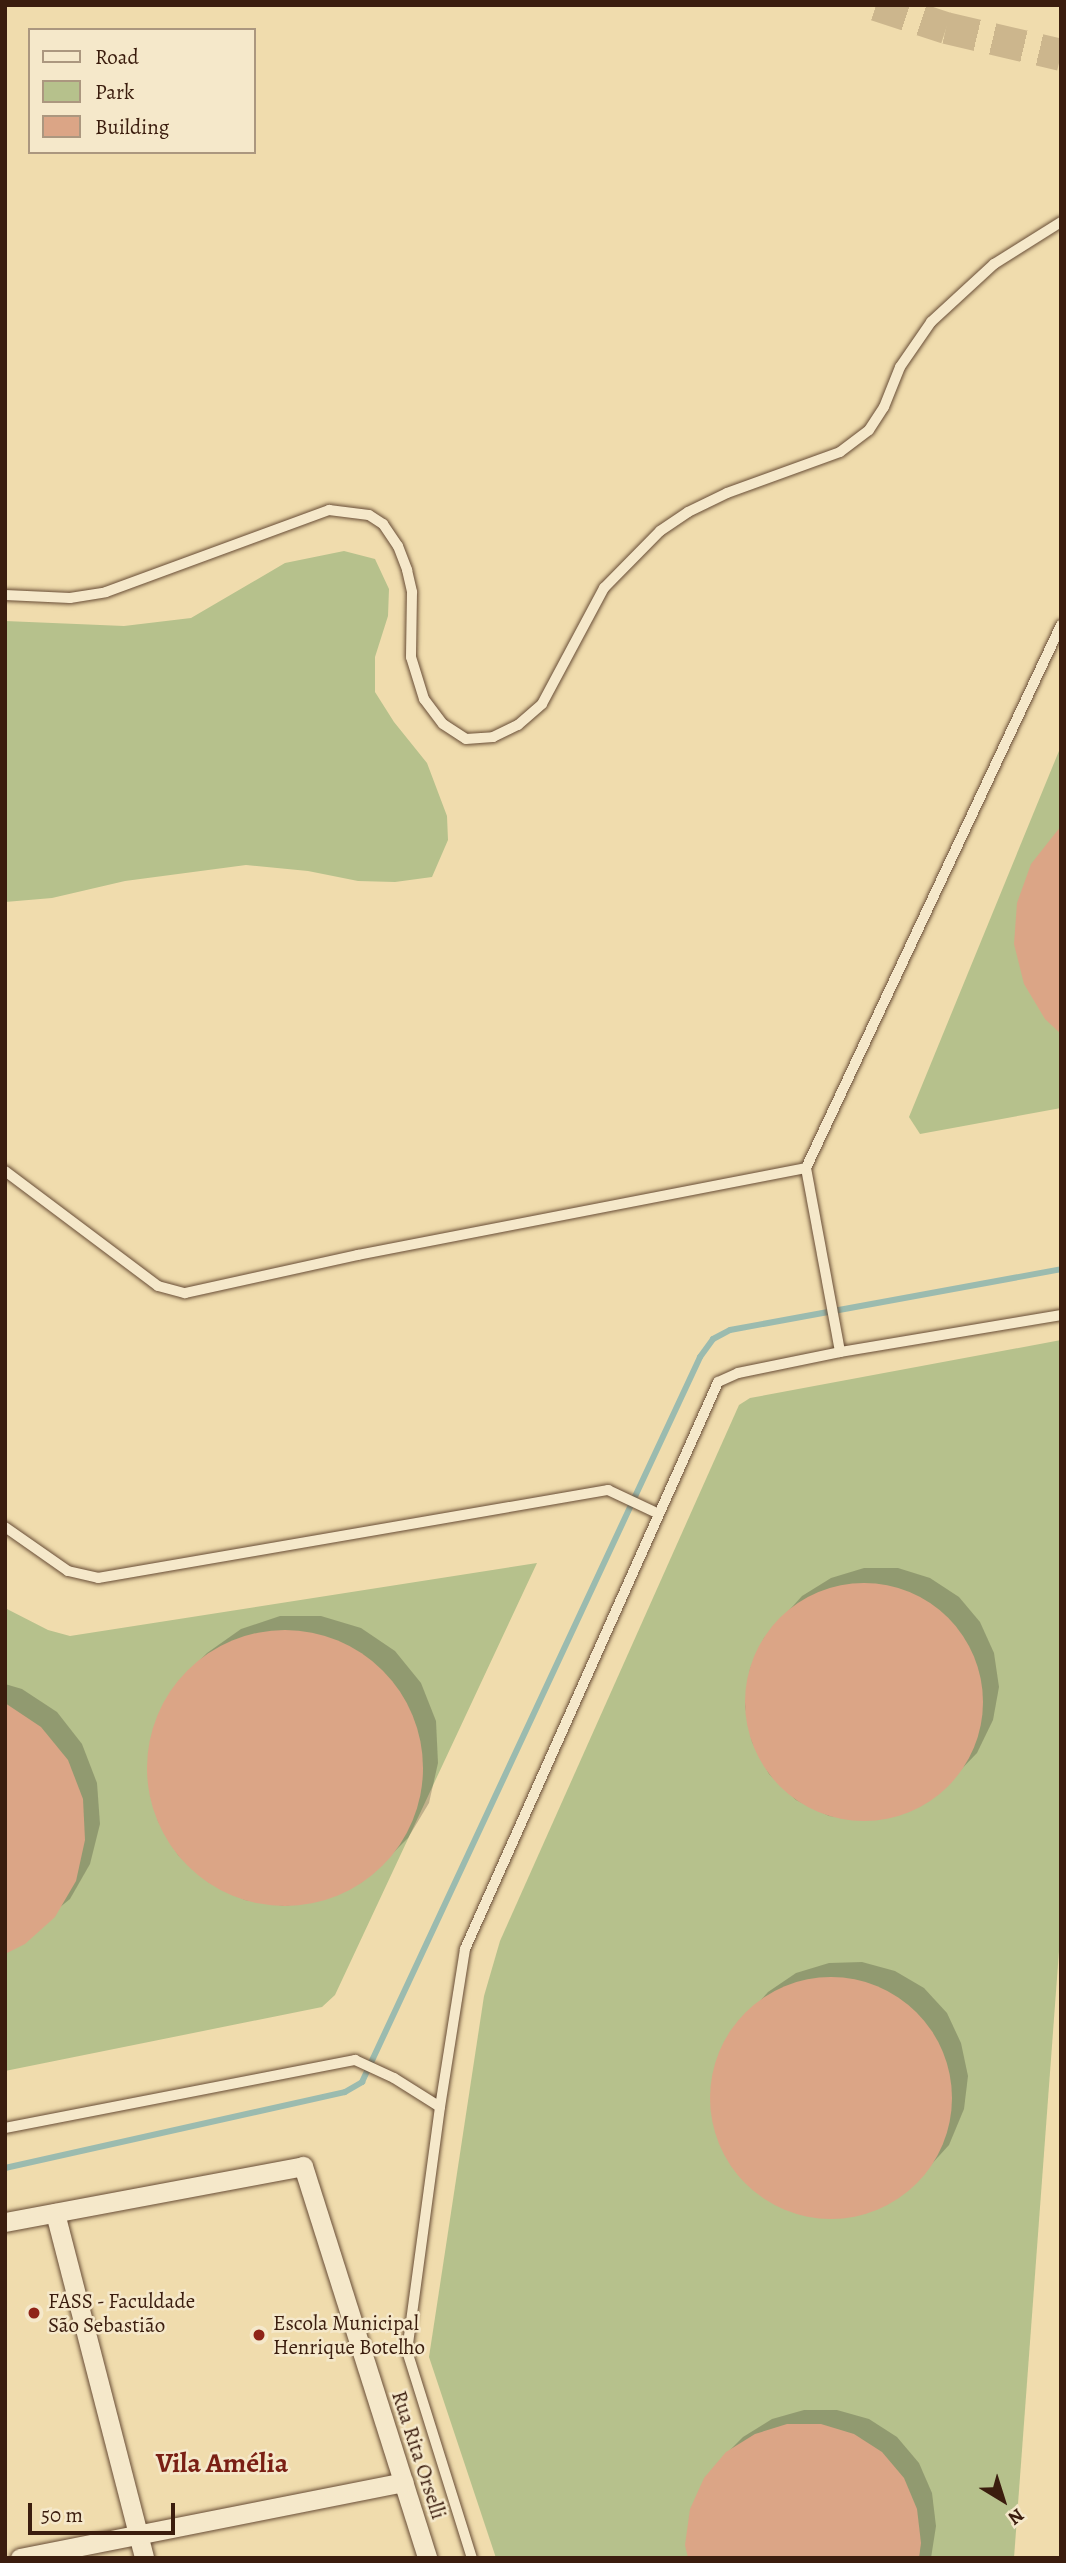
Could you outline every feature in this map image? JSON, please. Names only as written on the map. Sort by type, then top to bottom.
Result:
[{"type":"street","name":"Rua Rita Orselli","points":[[55,2213],[303,2166],[427,2558]]},
{"type":"street","points":[[5,2222],[55,2213],[144,2558]]},
{"type":"street","points":[[20,2558],[404,2482]]},
{"type":"lane","points":[[5,596],[70,598],[107,592],[329,510],[369,515],[383,524],[398,545],[407,570],[412,592],[411,657],[424,699],[443,724],[466,739],[493,737],[518,725],[542,704],[604,588],[660,531],[688,512],[727,493],[839,452],[869,429],[884,407],[900,367],[931,322],[994,264],[1061,222]]},
{"type":"lane","points":[[840,1352],[806,1168],[1061,625]]},
{"type":"lane","points":[[5,1171],[158,1286],[185,1293],[358,1255],[806,1168]]},
{"type":"lane","points":[[472,2558],[407,2351],[440,2107],[465,1949],[657,1513],[718,1382],[738,1373],[840,1352],[1061,1315]]},
{"type":"lane","points":[[5,1527],[68,1571],[98,1578],[608,1490],[657,1513]]},
{"type":"lane","points":[[5,2128],[355,2060],[394,2078],[440,2107]]},
{"type":"green space","points":[[344,551],[375,559],[389,589],[388,616],[375,657],[375,692],[394,722],[427,763],[447,816],[448,840],[432,877],[395,882],[358,881],[308,871],[246,865],[125,881],[52,898],[5,902],[5,621],[124,626],[191,618],[285,563]]},
{"type":"green space","points":[[1061,746],[1061,1108],[920,1134],[909,1117]]},
{"type":"green space","points":[[1061,1340],[1061,1924],[1014,2558],[496,2558],[429,2357],[484,1996],[500,1941],[739,1405],[750,1398]]},
{"type":"green space","points":[[537,1563],[335,1995],[322,2007],[5,2071],[5,1608],[48,1630],[70,1636]]},
{"type":"building","points":[[1061,826],[1061,1034],[1045,1019],[1024,984],[1014,944],[1017,903],[1031,864]]},
{"type":"building","points":[[852,1583],[876,1583],[899,1588],[920,1597],[940,1610],[956,1626],[978,1667],[983,1702],[981,1725],[974,1748],[956,1778],[940,1794],[899,1816],[876,1821],[852,1821],[829,1816],[808,1807],[788,1794],[772,1778],[750,1737],[745,1714],[745,1690],[750,1667],[759,1646],[772,1626],[788,1610],[829,1588]]},
{"type":"building","points":[[285,1630],[338,1640],[362,1653],[383,1670],[400,1691],[413,1715],[423,1768],[413,1821],[400,1845],[383,1866],[362,1883],[338,1896],[285,1906],[232,1896],[208,1883],[187,1866],[170,1845],[157,1821],[147,1768],[157,1715],[170,1691],[187,1670],[208,1653],[232,1640]]},
{"type":"building","points":[[5,1703],[41,1727],[68,1760],[83,1799],[85,1840],[76,1881],[55,1917],[25,1944],[5,1954]]},
{"type":"building","points":[[831,1977],[855,1979],[888,1991],[924,2021],[938,2041],[947,2063],[952,2098],[950,2122],[938,2155],[908,2191],[888,2205],[866,2214],[831,2219],[807,2217],[774,2205],[738,2175],[724,2155],[715,2133],[710,2098],[712,2074],[724,2041],[754,2005],[774,1991],[796,1982]]},
{"type":"building","points":[[787,2424],[821,2424],[854,2434],[882,2452],[904,2478],[917,2509],[921,2543],[919,2558],[688,2558],[685,2545],[690,2509],[704,2478],[726,2452],[755,2434]]},
{"type":"waterway","points":[[5,2168],[345,2092],[362,2082],[700,1357],[713,1339],[730,1330],[1061,1269]]},
{"type":"tunnel","points":[[876,5],[946,28],[1061,55]]},
{"type":"place","name":"FASS - Faculdade São Sebastião","points":[[34,2313]]},
{"type":"place","name":"Escola Municipal Henrique Botelho","points":[[259,2335]]},
{"type":"district","name":"Vila Amélia","points":[[222,2463]]}]
